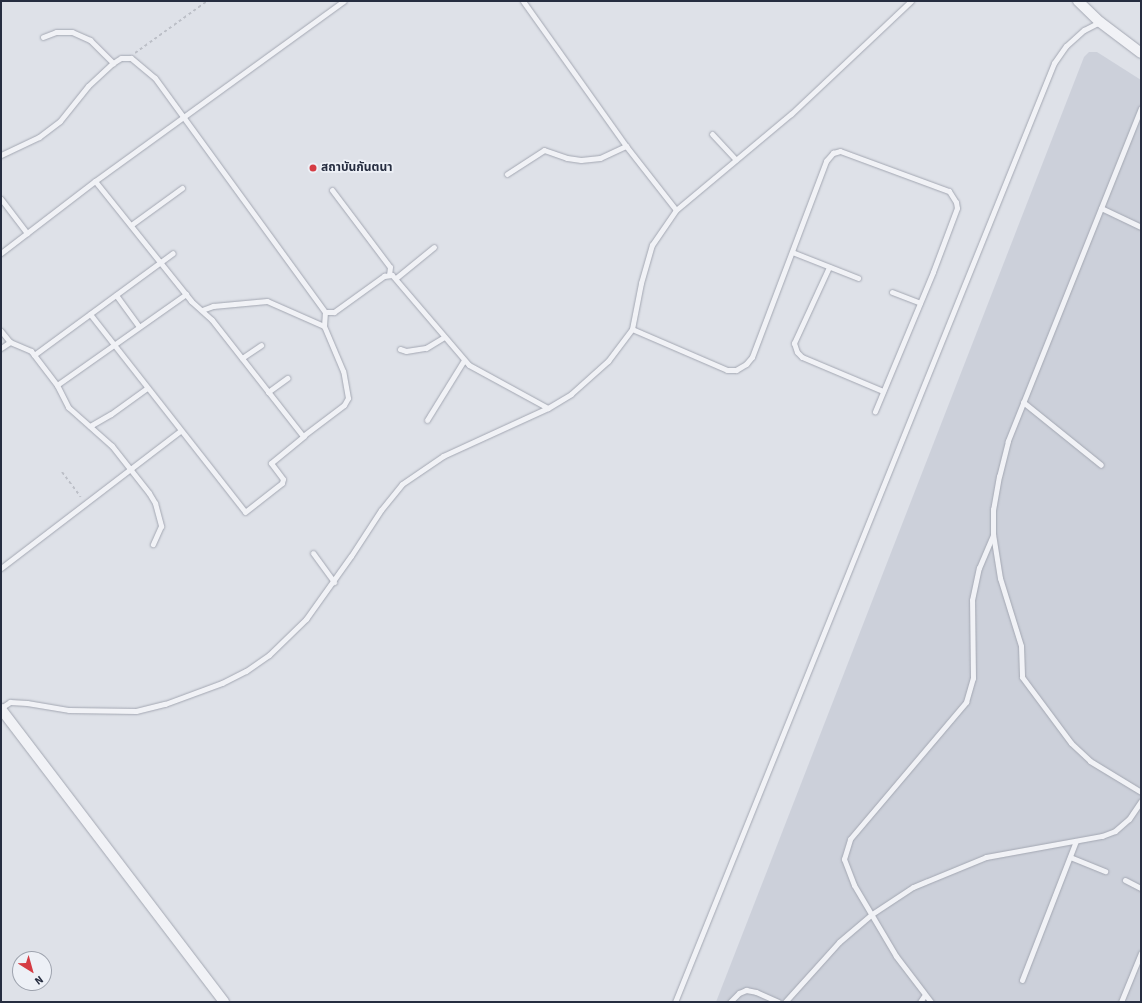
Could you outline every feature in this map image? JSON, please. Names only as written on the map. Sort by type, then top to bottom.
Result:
[{"type":"street","points":[[1078,1],[1100,22],[1141,53]]},
{"type":"street","points":[[1,709],[224,1002]]},
{"type":"lane","points":[[1,253],[183,117],[344,1]]},
{"type":"lane","points":[[523,1],[577,73],[626,146],[676,210]]},
{"type":"lane","points":[[1,709],[10,702],[22,702],[69,710],[136,711],[165,704],[215,686],[246,671],[269,655],[306,619],[334,582],[381,510],[402,484],[443,456],[548,408],[588,380],[625,341],[632,329],[641,284],[652,245],[676,210],[791,114],[911,1]]},
{"type":"lane","points":[[676,1002],[1054,63],[1066,46],[1078,36],[1100,22]]},
{"type":"lane","points":[[42,37],[56,32],[72,32],[90,40],[113,63]]},
{"type":"lane","points":[[1,155],[39,137],[60,121],[88,86],[113,63],[121,58],[131,58],[155,78],[325,312],[324,326],[343,371],[348,398],[344,405],[271,463],[283,479],[282,483],[246,512],[180,431],[90,314]]},
{"type":"lane","points":[[1141,108],[1023,402],[998,476],[993,508],[993,534],[1000,578],[1021,646],[1022,677],[1071,743],[1090,761],[1141,792]]},
{"type":"lane","points":[[712,134],[736,160]]},
{"type":"lane","points":[[507,174],[544,150],[567,158],[582,160],[600,158],[626,146]]},
{"type":"lane","points":[[632,329],[727,370],[736,370],[752,357],[826,161],[833,153],[840,151],[949,191],[956,202],[956,208],[920,303],[875,411]]},
{"type":"lane","points":[[96,181],[186,294],[202,310],[242,358],[304,436]]},
{"type":"lane","points":[[131,225],[182,188]]},
{"type":"lane","points":[[332,190],[390,267],[389,275]]},
{"type":"lane","points":[[1,199],[27,233]]},
{"type":"lane","points":[[1101,208],[1141,228]]},
{"type":"lane","points":[[396,278],[434,247]]},
{"type":"lane","points":[[792,252],[858,278]]},
{"type":"lane","points":[[34,355],[173,253]]},
{"type":"lane","points":[[829,267],[794,343],[797,352],[802,357],[883,391]]},
{"type":"lane","points":[[325,312],[334,312],[384,276],[389,275],[396,278],[464,360],[509,389],[548,408]]},
{"type":"lane","points":[[892,292],[920,303]]},
{"type":"lane","points":[[57,385],[186,294]]},
{"type":"lane","points":[[116,295],[139,327]]},
{"type":"lane","points":[[202,310],[213,306],[267,301],[324,326]]},
{"type":"lane","points":[[1,332],[10,342],[28,348],[57,385],[68,407],[90,426],[131,470],[152,498],[159,514],[160,533],[153,544]]},
{"type":"lane","points":[[400,349],[406,351],[426,348],[444,337]]},
{"type":"lane","points":[[1,348],[10,342]]},
{"type":"lane","points":[[242,358],[261,345]]},
{"type":"lane","points":[[427,420],[464,360]]},
{"type":"lane","points":[[268,392],[287,378]]},
{"type":"lane","points":[[90,426],[112,414],[147,388]]},
{"type":"lane","points":[[1023,402],[1101,465]]},
{"type":"lane","points":[[1,568],[87,504],[180,431]]},
{"type":"lane","points":[[931,1002],[924,996],[896,956],[847,872],[846,850],[850,839],[966,702],[973,678],[972,600],[980,568],[993,534]]},
{"type":"lane","points":[[313,553],[334,582]]},
{"type":"lane","points":[[785,1002],[816,965],[872,914],[913,887],[965,863],[986,857],[1076,841],[1115,831],[1129,819],[1141,801]]},
{"type":"lane","points":[[1022,980],[1076,841]]},
{"type":"lane","points":[[1070,857],[1105,871]]},
{"type":"lane","points":[[1125,880],[1141,888]]},
{"type":"lane","points":[[1121,1002],[1141,953]]},
{"type":"lane","points":[[730,1002],[739,993],[746,990],[756,992],[778,1002]]},
{"type":"lane","points":[[920,1002],[924,996]]},
{"type":"path","points":[[131,58],[140,48],[207,1]]},
{"type":"path","points":[[62,472],[87,504]]},
{"type":"shaded area","points":[[1089,52],[1097,52],[1141,80],[1141,1002],[716,1002],[1084,57]]},
{"type":"place","name":"สถาบันกันตนา","points":[[313,168]]}]
